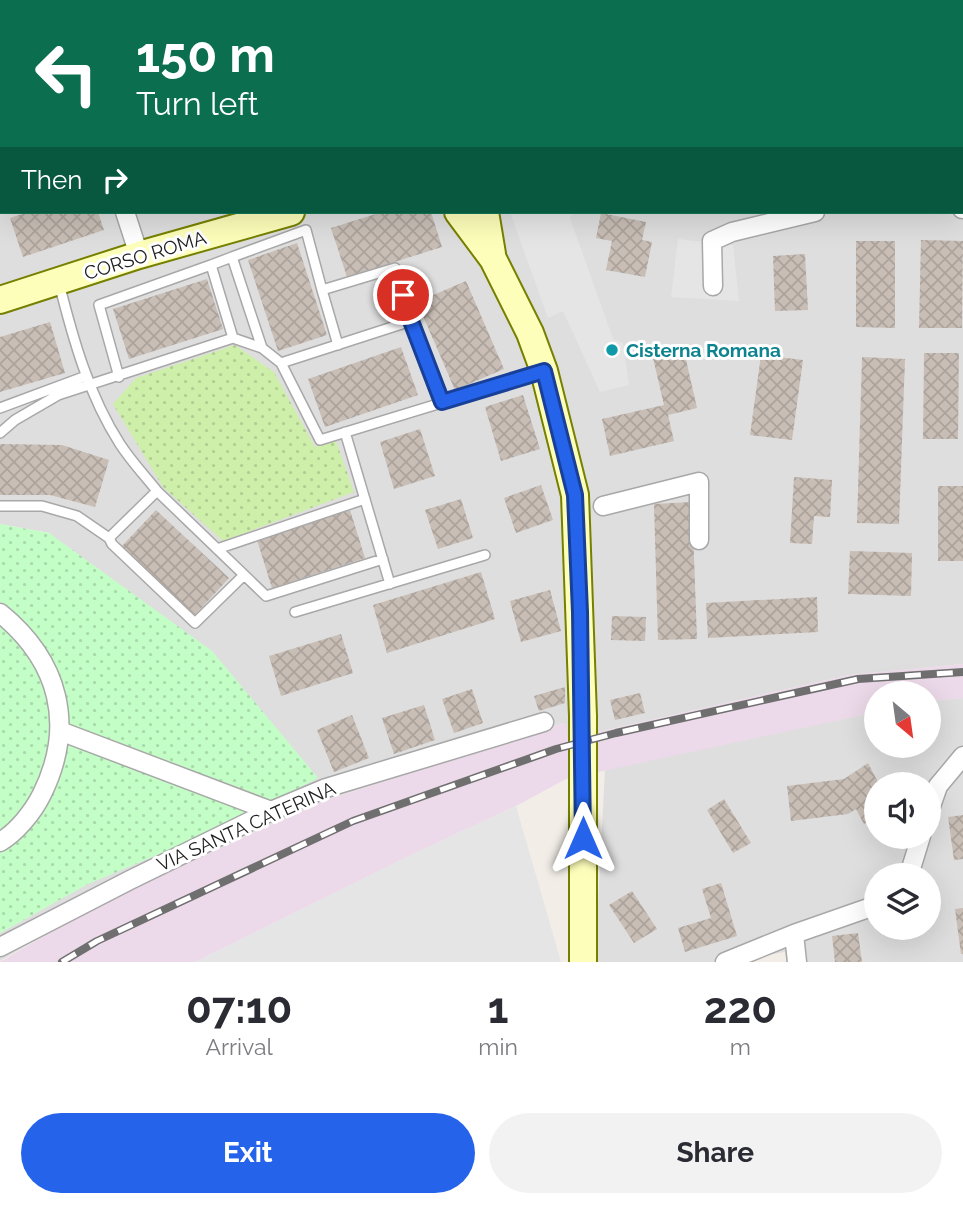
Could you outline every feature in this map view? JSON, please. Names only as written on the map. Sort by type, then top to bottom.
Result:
[{"type":"street","points":[[126,214],[139,255]]},
{"type":"street","name":"CORSO ROMA","points":[[0,300],[139,255],[284,214]]},
{"type":"street","points":[[459,214],[493,259],[530,333],[544,371],[575,495],[583,703],[583,962]]},
{"type":"street","points":[[485,214],[493,259]]},
{"type":"street","points":[[713,286],[712,241],[732,232],[806,214]]},
{"type":"street","points":[[603,506],[699,482],[699,540]]},
{"type":"street","points":[[0,612],[22,630],[43,660],[56,695],[60,731],[53,772],[34,808],[6,839],[0,842]]},
{"type":"street","name":"VIA SANTA CATERINA","points":[[0,947],[271,811],[326,788],[544,722]]},
{"type":"street","points":[[60,731],[271,811]]},
{"type":"street","points":[[941,782],[963,756]]},
{"type":"street","points":[[725,962],[864,910]]},
{"type":"street","points":[[794,934],[797,962]]},
{"type":"lane","points":[[119,377],[99,305],[306,230],[338,345]]},
{"type":"lane","points":[[232,257],[262,348]]},
{"type":"lane","points":[[211,265],[233,338]]},
{"type":"lane","points":[[322,290],[396,268],[411,321],[442,402]]},
{"type":"lane","points":[[58,281],[79,359],[120,444],[157,491],[266,596],[383,559]]},
{"type":"lane","points":[[281,363],[411,321]]},
{"type":"lane","points":[[0,433],[58,395],[233,338],[262,348],[281,363],[320,439],[544,371]]},
{"type":"lane","points":[[0,408],[86,376]]},
{"type":"lane","points":[[345,432],[390,584]]},
{"type":"lane","points":[[109,538],[157,491]]},
{"type":"lane","points":[[217,549],[365,499]]},
{"type":"lane","points":[[0,506],[42,506],[77,516],[109,538],[112,544],[195,623],[244,575]]},
{"type":"lane","points":[[295,612],[485,555]]},
{"type":"shaded area","points":[[0,214],[963,214],[963,664],[849,675],[567,739],[565,723],[322,801],[100,903],[0,961],[0,933],[87,884],[216,830],[50,533],[0,524]]},
{"type":"shaded area","points":[[511,214],[572,214],[570,218],[613,339],[623,343],[629,385],[600,392],[563,311],[548,318]]},
{"type":"shaded area","points":[[678,239],[733,245],[739,301],[671,297]]},
{"type":"shaded area","points":[[963,664],[963,698],[942,700],[942,681],[864,681],[864,715],[566,779],[195,962],[0,962],[100,903],[323,801],[566,723],[568,739],[849,675]]},
{"type":"shaded area","points":[[963,698],[963,962],[787,962],[785,952],[729,962],[595,962],[605,769],[864,715],[864,758],[942,758],[942,700]]},
{"type":"shaded area","points":[[516,806],[561,962],[195,962],[413,854]]},
{"type":"green space","points":[[235,345],[274,372],[315,447],[336,441],[354,492],[223,541],[163,487],[113,404],[136,378]]},
{"type":"green space","points":[[0,524],[49,533],[212,651],[318,778],[216,830],[88,884],[0,933]]},
{"type":"building","points":[[22,214],[99,214],[104,230],[23,257],[10,218]]},
{"type":"building","points":[[376,214],[432,214],[442,247],[347,277],[331,228]]},
{"type":"building","points":[[601,214],[646,222],[642,240],[652,242],[645,277],[606,270],[612,241],[596,238]]},
{"type":"building","points":[[921,240],[963,241],[962,328],[919,328]]},
{"type":"building","points":[[856,241],[895,241],[895,328],[856,327]]},
{"type":"building","points":[[297,243],[327,335],[278,351],[248,260]]},
{"type":"building","points":[[805,254],[808,310],[775,311],[773,256]]},
{"type":"building","points":[[207,279],[223,329],[129,359],[113,309]]},
{"type":"building","points":[[466,281],[504,369],[455,390],[417,302]]},
{"type":"building","points":[[50,322],[65,373],[0,392],[0,337]]},
{"type":"building","points":[[401,347],[418,395],[325,427],[308,379]]},
{"type":"building","points":[[684,351],[697,408],[668,415],[674,441],[610,456],[602,419],[664,405],[653,358]]},
{"type":"building","points":[[924,353],[959,353],[958,439],[923,439]]},
{"type":"building","points":[[761,355],[803,360],[792,440],[750,435]]},
{"type":"building","points":[[862,357],[905,359],[899,524],[857,523]]},
{"type":"building","points":[[523,395],[540,449],[501,461],[485,407]]},
{"type":"building","points":[[420,429],[435,476],[394,489],[380,442]]},
{"type":"building","points":[[0,444],[62,445],[109,460],[95,507],[50,495],[0,495]]},
{"type":"building","points":[[794,477],[832,480],[830,517],[814,516],[812,544],[790,543]]},
{"type":"building","points":[[541,485],[553,520],[516,533],[504,498]]},
{"type":"building","points":[[938,486],[963,486],[963,561],[938,561]]},
{"type":"building","points":[[461,499],[473,538],[438,549],[425,510]]},
{"type":"building","points":[[692,502],[697,639],[658,640],[654,504]]},
{"type":"building","points":[[156,510],[229,578],[195,615],[121,547]]},
{"type":"building","points":[[350,510],[365,558],[272,588],[257,540]]},
{"type":"building","points":[[850,551],[912,553],[911,596],[848,594]]},
{"type":"building","points":[[481,572],[495,619],[387,653],[373,605]]},
{"type":"building","points":[[550,590],[561,631],[521,642],[510,601]]},
{"type":"building","points":[[817,597],[818,632],[708,638],[706,603]]},
{"type":"building","points":[[612,616],[646,617],[645,641],[611,640]]},
{"type":"building","points":[[341,634],[353,673],[281,696],[269,656]]},
{"type":"building","points":[[565,687],[565,703],[539,711],[534,696]]},
{"type":"building","points":[[472,689],[483,723],[454,733],[442,699]]},
{"type":"building","points":[[640,693],[645,713],[615,720],[610,700]]},
{"type":"building","points":[[424,705],[435,740],[394,754],[382,718]]},
{"type":"building","points":[[352,715],[369,758],[334,772],[317,730]]},
{"type":"building","points":[[868,763],[873,772],[864,772],[864,824],[856,809],[848,814],[791,821],[787,786],[844,779]]},
{"type":"building","points":[[724,799],[751,843],[733,853],[707,810]]},
{"type":"building","points":[[963,815],[963,859],[954,860],[948,817]]},
{"type":"building","points":[[721,883],[737,936],[685,952],[678,928],[711,918],[702,889]]},
{"type":"building","points":[[632,891],[657,929],[634,943],[609,905]]},
{"type":"building","points":[[963,908],[963,954],[961,954],[955,909]]},
{"type":"building","points":[[858,933],[862,962],[835,962],[832,936]]},
{"type":"railway","points":[[62,962],[97,941],[353,821],[556,749],[858,679],[963,672]]},
{"type":"place","name":"Cisterna Romana","points":[[612,350]]},
{"type":"route","points":[[403,295],[442,402],[544,371],[575,495],[583,716],[583,838]]}]
